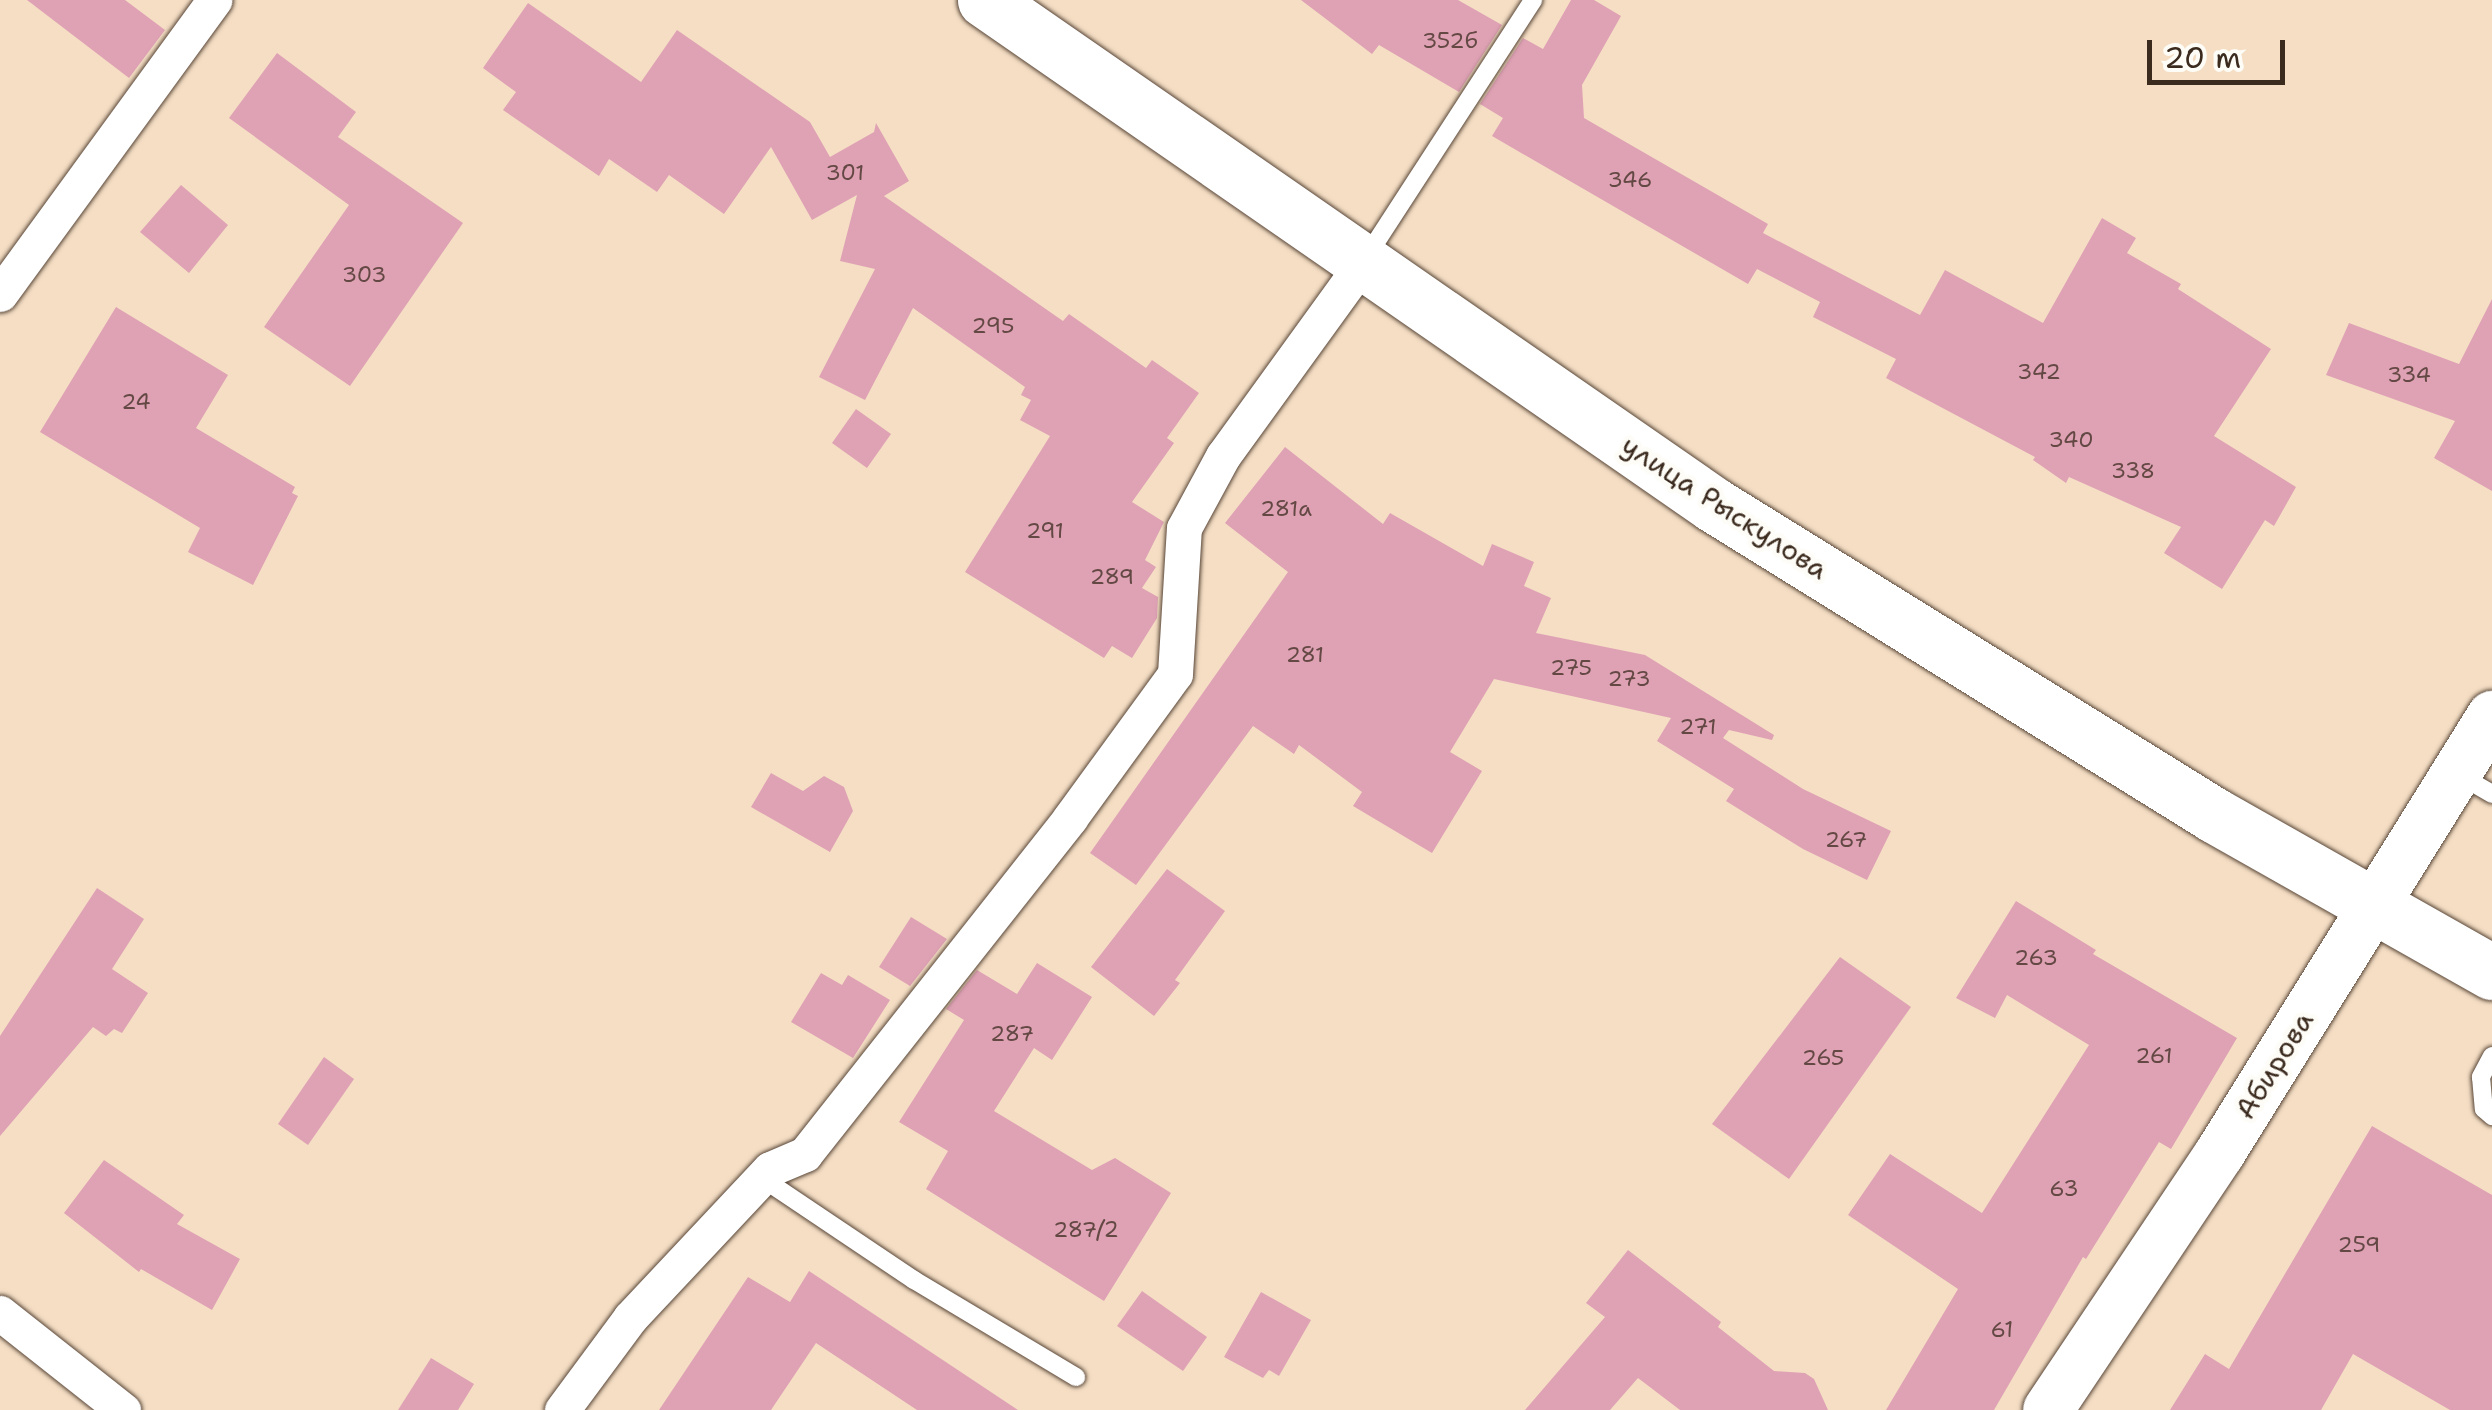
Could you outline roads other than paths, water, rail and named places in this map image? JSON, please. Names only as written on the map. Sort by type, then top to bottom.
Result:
[{"type":"main road","name":"улица Рыскулова","points":[[985,0],[1714,505],[2214,815],[2492,972]]},
{"type":"main road","name":"Абирова","points":[[2048,1410],[2220,1153],[2372,906],[2474,783],[2492,716]]},
{"type":"street","points":[[0,294],[214,0]]},
{"type":"street","points":[[562,1410],[630,1318],[770,1169],[805,1154],[1070,818],[1176,674],[1184,528],[1222,456],[1364,260]]},
{"type":"street","points":[[0,1313],[123,1410]]},
{"type":"lane","points":[[1364,260],[1533,0]]},
{"type":"lane","points":[[2492,1056],[2481,1077],[2484,1109],[2492,1116]]},
{"type":"lane","points":[[762,1178],[914,1280],[1076,1378]]}]
